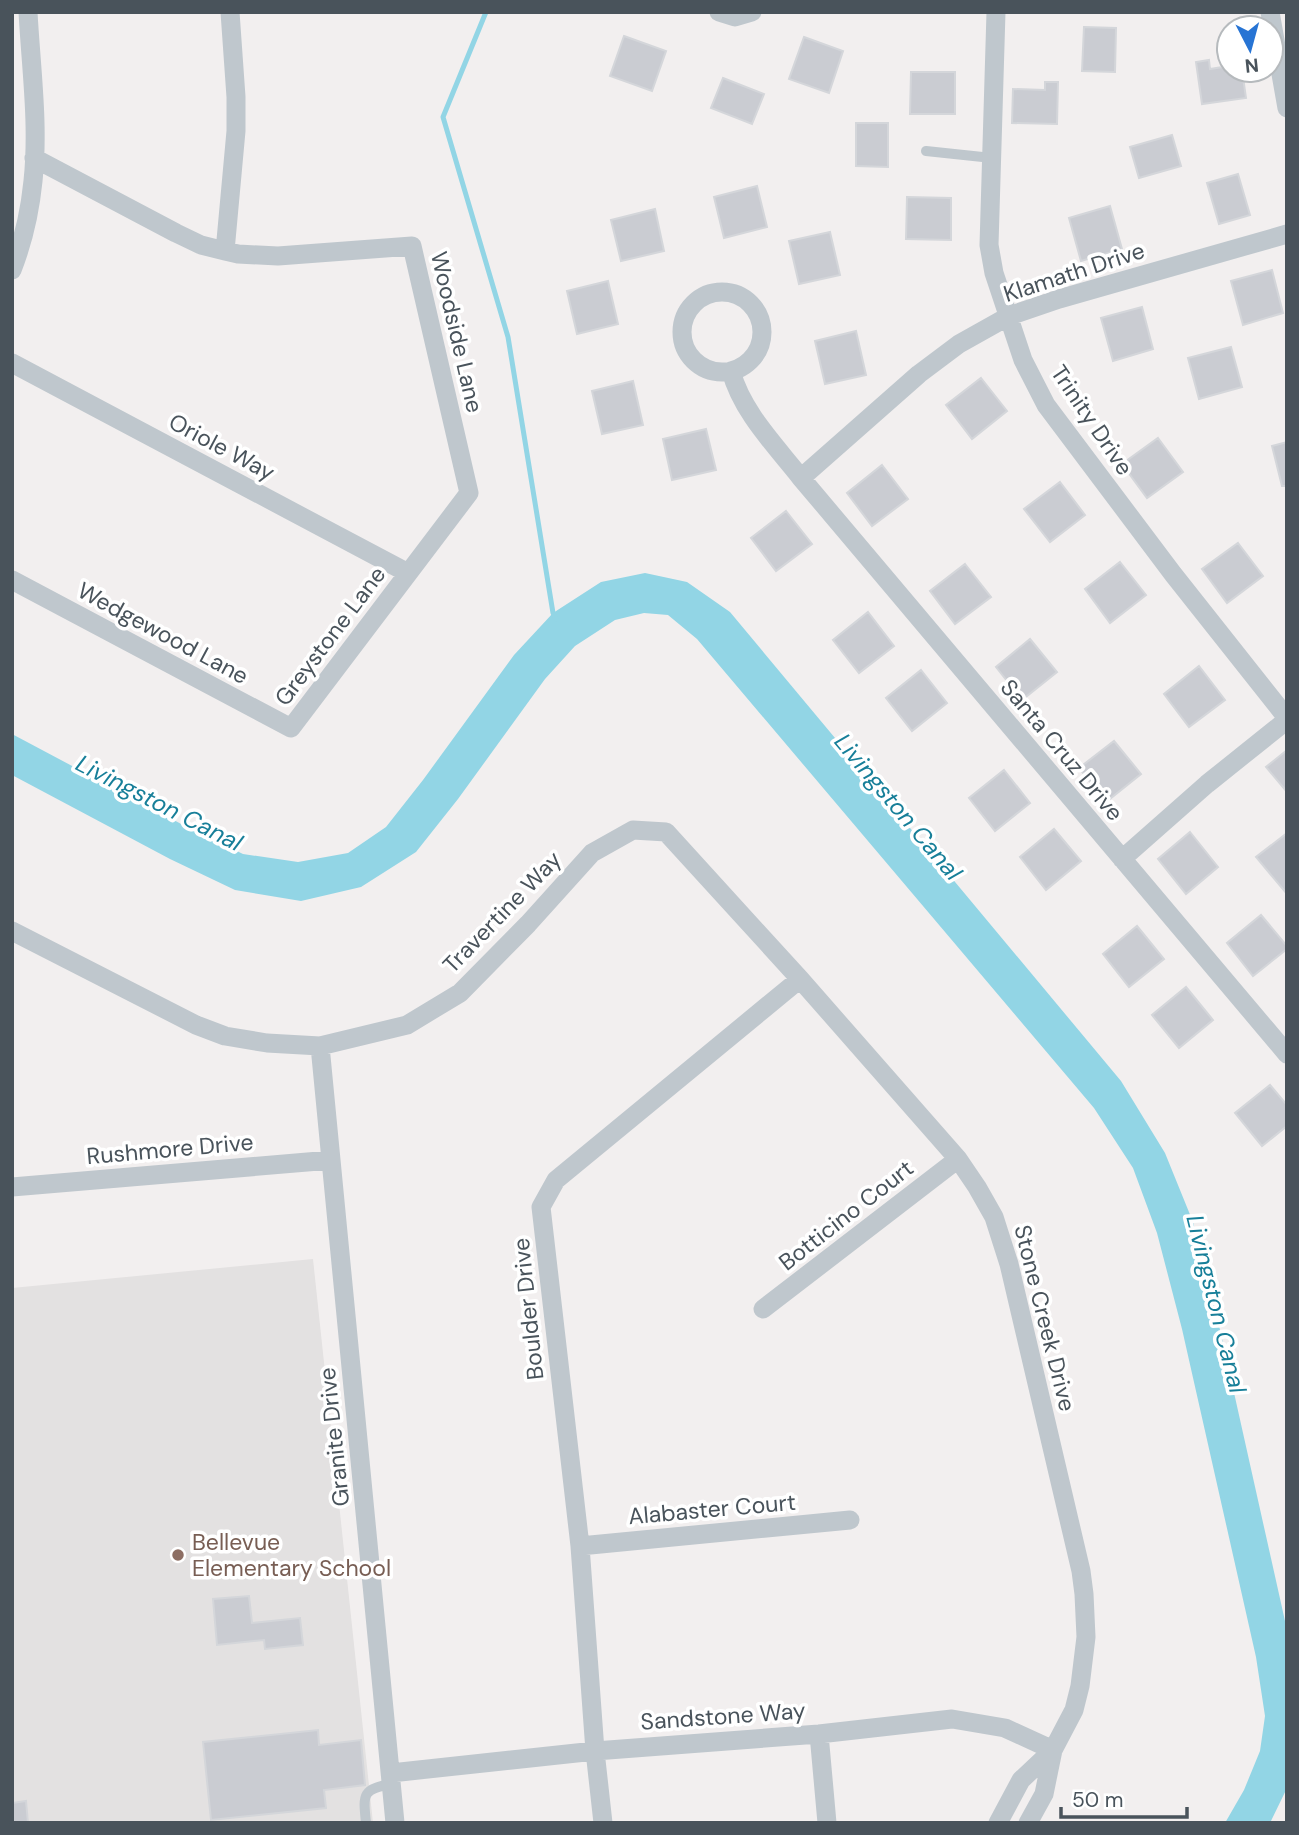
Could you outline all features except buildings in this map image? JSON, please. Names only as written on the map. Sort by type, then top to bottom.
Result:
[{"type":"street","points":[[12,270],[28,214],[33,180],[35,123],[28,12]]},
{"type":"street","points":[[225,251],[236,131],[230,12]]},
{"type":"street","points":[[719,12],[735,17],[752,12]]},
{"type":"street","name":"Trinity Drive","points":[[996,12],[989,245],[994,273],[1023,360],[1046,405],[1172,574],[1287,719]]},
{"type":"street","points":[[1270,12],[1287,108]]},
{"type":"street","name":"Woodside Lane","points":[[34,158],[176,233],[225,251],[278,256],[412,246],[469,493]]},
{"type":"street","name":"Klamath Drive","points":[[801,478],[919,374],[959,344],[1009,316],[1059,299],[1287,234]]},
{"type":"street","points":[[713,293],[738,296],[749,303],[758,315],[762,328],[757,352],[751,360],[731,371],[717,372],[702,367],[691,358],[684,347],[681,333],[688,310],[696,302],[713,293]]},
{"type":"street","name":"Oriole Way","points":[[12,363],[408,573]]},
{"type":"street","name":"Santa Cruz Drive","points":[[731,371],[747,409],[801,478],[1287,1054]]},
{"type":"street","name":"Greystone Lane","points":[[291,728],[469,493]]},
{"type":"street","name":"Wedgewood Lane","points":[[12,580],[291,728]]},
{"type":"street","points":[[1122,859],[1207,784],[1287,719]]},
{"type":"street","name":"Stone Creek Drive","points":[[633,830],[666,832],[958,1159],[994,1217],[1021,1311],[1081,1571],[1085,1605],[1086,1637],[1074,1710],[1053,1750],[1044,1794],[1028,1823]]},
{"type":"street","name":"Travertine Way","points":[[12,931],[196,1025],[225,1036],[267,1043],[320,1046],[407,1025],[460,993],[528,924],[592,853],[633,830]]},
{"type":"street","name":"Boulder Drive","points":[[603,1823],[580,1546],[541,1207],[556,1180],[800,979]]},
{"type":"street","name":"Granite Drive","points":[[320,1046],[395,1823]]},
{"type":"street","name":"Botticino Court","points":[[763,1309],[958,1159]]},
{"type":"street","name":"Rushmore Drive","points":[[12,1187],[331,1160]]},
{"type":"street","name":"Alabaster Court","points":[[580,1546],[850,1520]]},
{"type":"street","name":"Sandstone Way","points":[[391,1778],[595,1751],[819,1734],[951,1719],[1005,1728],[1053,1750]]},
{"type":"street","points":[[819,1734],[827,1823]]},
{"type":"street","name":"Stone Creek Drive","points":[[998,1823],[1021,1780],[1053,1750]]},
{"type":"lane","points":[[926,151],[992,158]]},
{"type":"lane","points":[[366,1823],[364,1799],[367,1793],[371,1788],[391,1778]]},
{"type":"shaded area","name":"Bellevue Elementary School","points":[[313,1259],[373,1823],[12,1823],[12,1288]]},
{"type":"water","points":[[645,573],[687,582],[730,612],[1121,1081],[1165,1153],[1193,1222],[1218,1321],[1287,1630],[1287,1788],[1270,1823],[1225,1823],[1244,1790],[1260,1751],[1265,1716],[1256,1657],[1182,1329],[1157,1233],[1133,1168],[1094,1108],[697,639],[668,615],[644,613],[615,620],[575,646],[545,679],[416,852],[361,887],[301,901],[235,890],[170,859],[12,775],[12,734],[243,854],[298,862],[348,853],[386,827],[514,655],[553,613],[601,582]]},
{"type":"waterway","points":[[486,12],[443,117],[508,337],[556,619]]},
{"type":"place","name":"Bellevue Elementary School","points":[[178,1555]]},
{"type":"water label","name":"Livingston Canal","points":[[159,803]]},
{"type":"water label","name":"Livingston Canal","points":[[898,807]]},
{"type":"water label","name":"Livingston Canal","points":[[1216,1304]]}]
